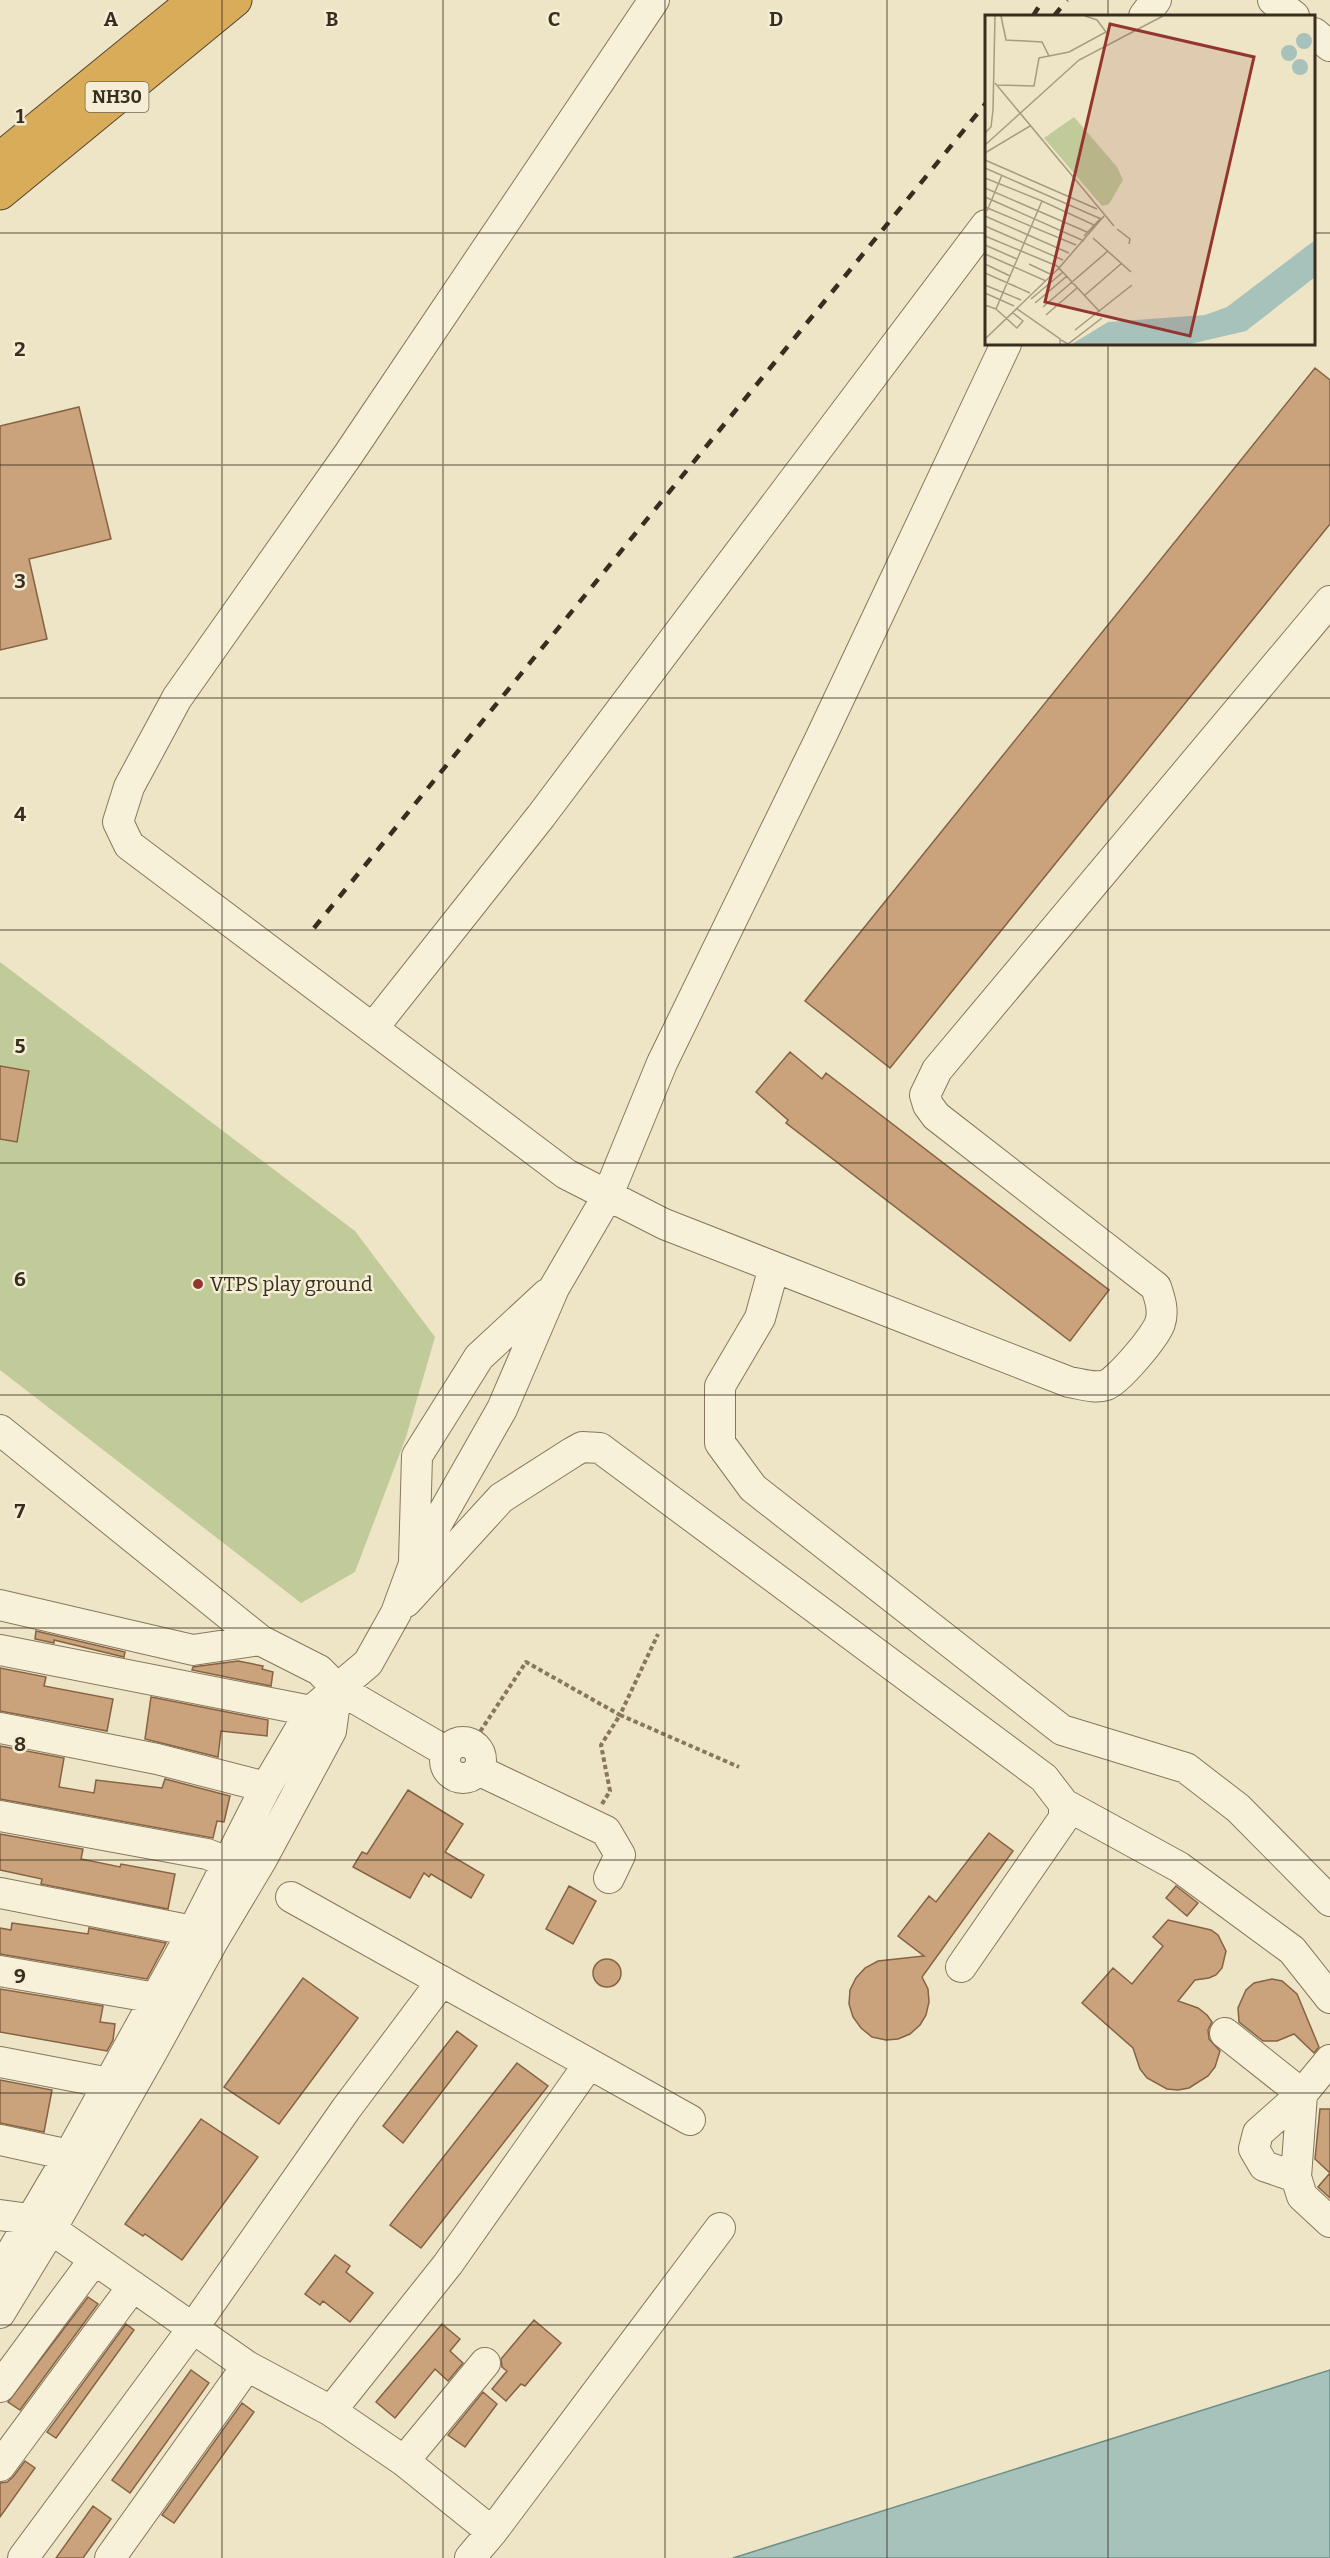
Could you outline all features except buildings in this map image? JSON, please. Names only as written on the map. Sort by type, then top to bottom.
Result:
[{"type":"highway","name":"NH30","points":[[0,159],[195,0]]},
{"type":"highway","name":"NH30","points":[[0,193],[235,0]]},
{"type":"street","points":[[654,0],[348,455],[177,698],[129,787],[118,822],[129,845],[566,1174],[607,1197],[664,1224],[1069,1382],[1094,1387],[1104,1386],[1114,1382],[1123,1373],[1160,1324],[1162,1308],[1155,1287],[936,1116],[928,1105],[925,1095],[937,1070],[1330,601]]},
{"type":"street","points":[[1144,15],[1156,0]]},
{"type":"street","points":[[1168,15],[1176,0]]},
{"type":"street","points":[[1273,0],[1292,15]]},
{"type":"street","points":[[1315,34],[1330,46]]},
{"type":"street","points":[[373,1028],[541,816],[985,228]]},
{"type":"street","points":[[0,2313],[69,2155],[156,1998],[262,1859],[337,1688],[368,1663],[396,1613],[414,1564],[502,1409],[554,1288],[607,1197],[662,1063],[820,740],[1006,345]]},
{"type":"street","points":[[774,1267],[760,1318],[720,1386],[720,1443],[753,1488],[1062,1730],[1186,1768],[1238,1808],[1330,1901]]},
{"type":"street","points":[[414,1564],[417,1456],[479,1357],[554,1288]]},
{"type":"street","points":[[0,1430],[260,1640],[319,1670],[337,1688],[606,1831],[620,1855],[609,1878]]},
{"type":"street","points":[[396,1613],[501,1498],[573,1452],[591,1446],[600,1448],[1044,1778],[1064,1804],[1189,1874],[1292,1950],[1330,1998]]},
{"type":"street","points":[[0,1605],[193,1650],[260,1640]]},
{"type":"street","points":[[0,1650],[321,1721]]},
{"type":"street","points":[[0,2272],[40,2224],[203,1936],[227,1862],[266,1787],[321,1721]]},
{"type":"street","points":[[0,1728],[157,1759],[266,1787]]},
{"type":"street","points":[[961,1967],[1064,1818],[1064,1804]]},
{"type":"street","points":[[0,1816],[207,1854],[227,1862]]},
{"type":"street","points":[[0,1893],[203,1936]]},
{"type":"street","points":[[291,1897],[690,2120]]},
{"type":"street","points":[[0,1971],[156,1998]]},
{"type":"street","points":[[23,2558],[193,2328],[346,2109],[442,1981]]},
{"type":"street","points":[[1225,2034],[1302,2094]]},
{"type":"street","points":[[1296,2177],[1264,2166],[1254,2149],[1258,2133],[1302,2094],[1330,2060]]},
{"type":"street","points":[[0,2062],[109,2083]]},
{"type":"street","points":[[331,2411],[448,2264],[589,2064]]},
{"type":"street","points":[[1302,2094],[1296,2177],[1302,2196],[1330,2222]]},
{"type":"street","points":[[0,2140],[69,2155]]},
{"type":"street","points":[[0,2215],[40,2224],[133,2286],[247,2367],[331,2411],[404,2461],[492,2532]]},
{"type":"street","points":[[470,2558],[492,2532],[720,2228]]},
{"type":"street","points":[[0,2387],[94,2260]]},
{"type":"street","points":[[0,2466],[133,2286]]},
{"type":"street","points":[[404,2461],[485,2363]]},
{"type":"street","points":[[110,2558],[247,2367]]},
{"type":"path","points":[[592,1823],[610,1791],[601,1745],[620,1715],[658,1634]]},
{"type":"path","points":[[466,1755],[526,1662],[620,1715],[739,1767]]},
{"type":"green space","name":"VTPS play ground","points":[[0,962],[355,1231],[435,1337],[406,1437],[355,1572],[301,1603],[0,1370]]},
{"type":"water","points":[[1330,2370],[1330,2558],[733,2558]]},
{"type":"railway","points":[[1034,15],[1043,0]]},
{"type":"railway","points":[[1055,15],[1067,0]]},
{"type":"railway","points":[[314,928],[985,104]]},
{"type":"place","name":"VTPS play ground","points":[[198,1284]]}]
